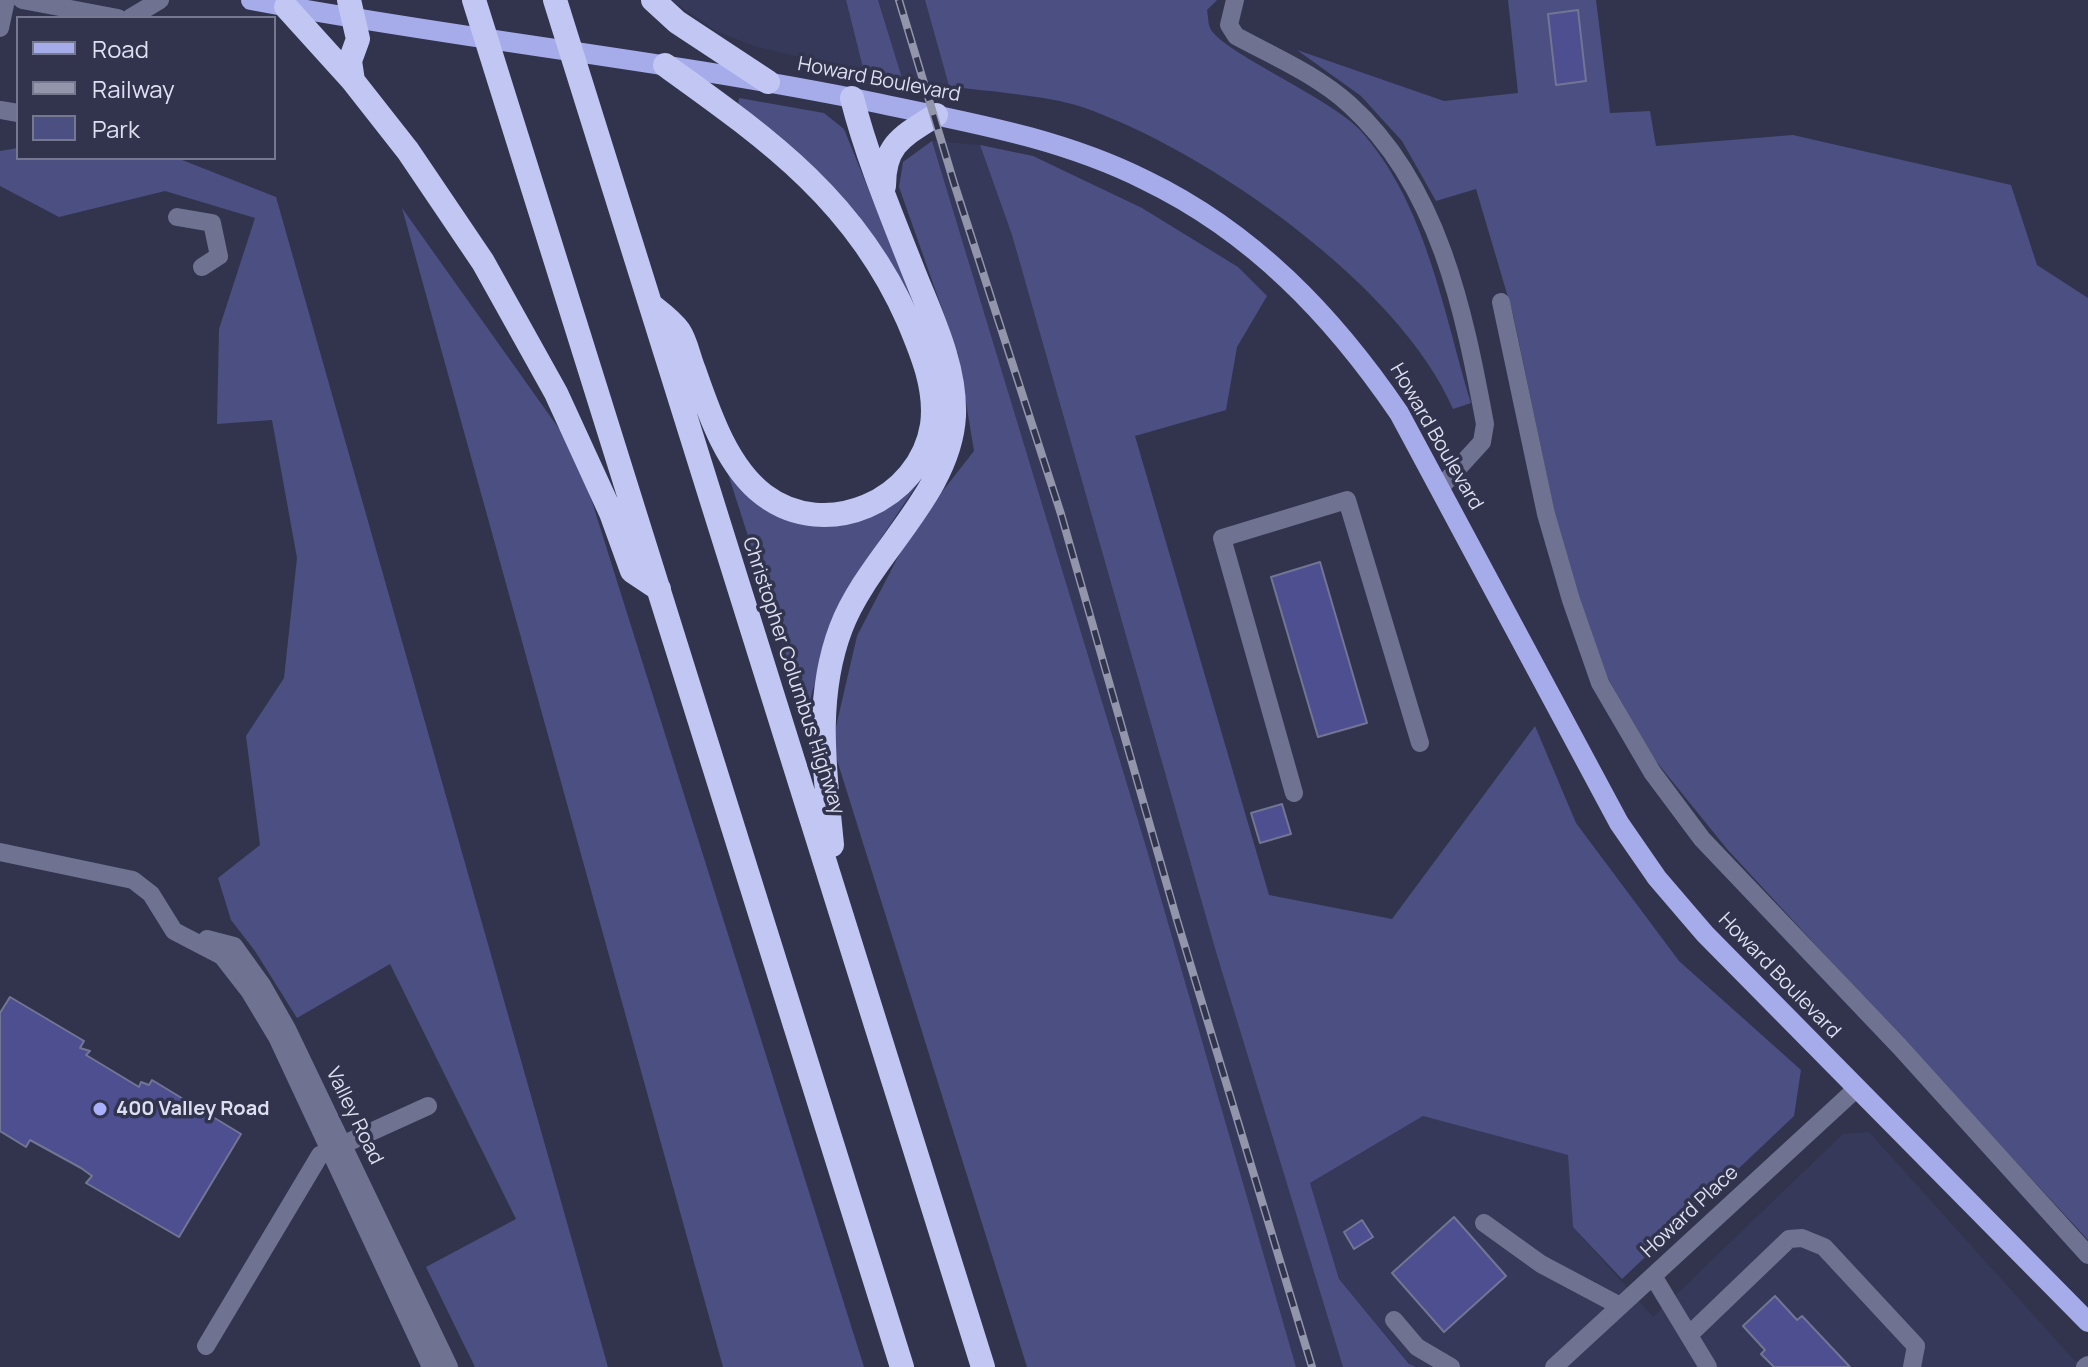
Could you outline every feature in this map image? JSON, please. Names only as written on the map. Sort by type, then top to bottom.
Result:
[{"type":"highway","points":[[474,0],[902,1367]]},
{"type":"highway","points":[[653,0],[677,22],[768,82]]},
{"type":"highway","points":[[286,7],[353,81],[408,151],[483,262],[556,393],[611,513],[632,571],[659,589]]},
{"type":"highway","points":[[352,9],[358,39],[351,55],[353,81]]},
{"type":"highway","name":"Christopher Columbus Highway","points":[[558,11],[983,1367]]},
{"type":"highway","points":[[650,304],[680,331],[717,428],[739,469],[753,487],[783,508],[820,516],[864,509],[898,488],[921,459],[932,426],[930,380],[907,318],[870,251],[834,202],[791,158],[665,65]]},
{"type":"highway","points":[[837,894],[823,730],[830,661],[842,626],[858,595],[942,467],[954,419],[954,396],[945,354],[884,196],[852,98]]},
{"type":"highway","points":[[884,196],[887,155],[900,139],[936,115]]},
{"type":"main road","name":"Howard Boulevard","points":[[251,0],[286,7],[352,9],[768,82],[1041,138],[1105,161],[1148,181],[1213,219],[1286,276],[1339,331],[1399,413],[1591,776],[1657,878],[1705,934],[2088,1322]]},
{"type":"street","points":[[0,28],[6,0]]},
{"type":"street","points":[[22,0],[107,16]]},
{"type":"street","points":[[133,16],[160,0]]},
{"type":"street","points":[[1235,0],[1229,25],[1236,36],[1314,77],[1350,105],[1381,137],[1405,170],[1446,257],[1485,424],[1482,442],[1440,488]]},
{"type":"street","points":[[177,217],[212,223],[219,256],[202,267]]},
{"type":"street","points":[[1501,302],[1546,514],[1571,600],[1600,683],[1652,772],[1702,839],[1899,1046],[2088,1255]]},
{"type":"street","points":[[1294,793],[1222,538],[1347,500],[1420,743]]},
{"type":"street","name":"Valley Road","points":[[0,852],[133,880],[151,894],[174,931],[234,946],[262,985],[287,1029],[431,1367]]},
{"type":"street","name":"Howard Place","points":[[1554,1367],[1856,1089]]},
{"type":"street","points":[[206,1346],[320,1155],[336,1145],[428,1106]]},
{"type":"street","name":"Valley Road","points":[[336,1145],[449,1367]]},
{"type":"street","points":[[1484,1223],[1541,1264],[1620,1306]]},
{"type":"street","points":[[1689,1335],[1789,1239],[1802,1238],[1824,1247],[1916,1346],[1912,1367]]},
{"type":"street","points":[[1653,1276],[1708,1367]]},
{"type":"street","points":[[1394,1320],[1417,1347],[1451,1367]]},
{"type":"shaded area","points":[[671,0],[846,0],[864,72],[757,47],[718,32]]},
{"type":"shaded area","points":[[878,0],[925,0],[949,86],[902,78]]},
{"type":"shaded area","points":[[932,141],[980,145],[1012,235],[1216,952],[1343,1367],[1296,1367],[1147,850]]},
{"type":"shaded area","points":[[1423,1116],[1569,1155],[1573,1227],[1653,1317],[1843,1134],[1869,1132],[2072,1358],[2085,1367],[1416,1367],[1410,1364],[1339,1279],[1310,1183]]},
{"type":"green space","points":[[846,0],[878,0],[902,78],[864,72]]},
{"type":"green space","points":[[925,0],[1217,0],[1207,10],[1210,28],[1218,38],[1346,118],[1383,159],[1417,224],[1430,259],[1471,403],[1453,409],[1427,362],[1391,316],[1346,271],[1295,228],[1241,189],[1132,127],[1082,107],[1035,97],[949,86]]},
{"type":"green space","points":[[1508,0],[1596,0],[1610,113],[1650,111],[1656,146],[1793,135],[2011,185],[2037,265],[2088,298],[2088,1240],[1727,849],[1655,760],[1599,663],[1565,563],[1513,314],[1476,189],[1436,201],[1402,141],[1361,96],[1297,50],[1444,101],[1518,93]]},
{"type":"green space","points":[[739,98],[824,113],[844,129],[933,349],[928,468],[853,580],[832,619],[810,700],[801,701],[721,452],[811,524],[926,467],[916,315],[738,105]]},
{"type":"green space","points":[[932,141],[1147,850],[1296,1367],[1027,1367],[832,744],[857,636],[912,530],[974,451],[958,354],[899,187],[903,162]]},
{"type":"green space","points":[[980,145],[1033,156],[1142,208],[1238,267],[1267,296],[1237,347],[1226,410],[1135,436],[1269,895],[1392,919],[1535,726],[1576,823],[1679,961],[1801,1070],[1794,1116],[1622,1279],[1573,1227],[1568,1155],[1423,1116],[1310,1183],[1339,1279],[1409,1364],[1416,1367],[1343,1367],[1216,952],[1012,235]]},
{"type":"green space","points":[[16,148],[16,160],[182,160],[276,197],[608,1367],[475,1367],[426,1267],[516,1219],[390,964],[297,1018],[255,951],[231,920],[218,878],[260,845],[246,736],[284,678],[297,558],[272,420],[217,424],[219,329],[255,218],[165,191],[59,217],[0,186],[0,151]]},
{"type":"green space","points":[[402,208],[577,454],[864,1367],[723,1367]]},
{"type":"building","points":[[1578,10],[1586,81],[1556,85],[1548,14]]},
{"type":"building","points":[[1320,562],[1367,723],[1318,737],[1271,577]]},
{"type":"building","points":[[1282,804],[1291,834],[1260,843],[1251,813]]},
{"type":"building","name":"400 Valley Road","points":[[10,997],[84,1041],[80,1048],[90,1051],[86,1055],[139,1087],[141,1082],[149,1085],[152,1080],[241,1134],[179,1237],[86,1183],[92,1176],[81,1168],[30,1140],[26,1147],[0,1131],[0,1013]]},
{"type":"building","points":[[1454,1217],[1506,1276],[1444,1332],[1392,1273]]},
{"type":"building","points":[[1362,1220],[1373,1237],[1354,1249],[1344,1232]]},
{"type":"building","points":[[1775,1296],[1797,1320],[1802,1316],[1850,1367],[1774,1367],[1761,1354],[1765,1350],[1743,1326]]},
{"type":"railway","points":[[899,0],[954,183],[1061,514],[1177,920],[1312,1367]]},
{"type":"place","name":"400 Valley Road","points":[[100,1109]]}]
